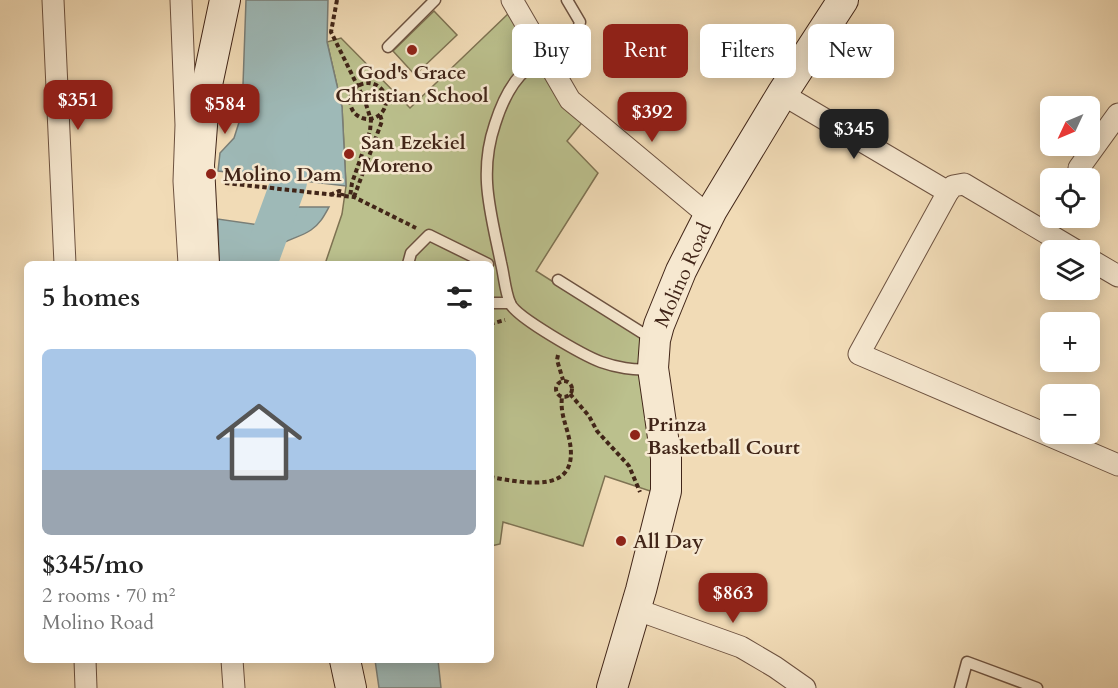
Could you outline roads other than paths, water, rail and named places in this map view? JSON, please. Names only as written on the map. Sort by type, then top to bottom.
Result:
[{"type":"main road","name":"Molino Road","points":[[612,688],[666,491],[666,458],[654,354],[681,271],[710,216],[782,94],[843,0]]},
{"type":"main road","points":[[204,261],[200,154],[204,99],[225,2]]},
{"type":"main road","points":[[346,663],[351,688]]},
{"type":"street","points":[[53,0],[65,261]]},
{"type":"street","points":[[181,0],[186,126],[184,181],[189,261]]},
{"type":"street","points":[[512,0],[526,24]]},
{"type":"street","points":[[558,78],[570,100],[710,216]]},
{"type":"street","points":[[782,94],[948,192]]},
{"type":"street","points":[[1079,168],[1118,114]]},
{"type":"street","points":[[1058,240],[964,184],[953,186],[859,354],[1118,465]]},
{"type":"street","points":[[1100,265],[1118,276]]},
{"type":"street","points":[[635,609],[741,647],[805,688]]},
{"type":"street","points":[[85,663],[86,688]]},
{"type":"street","points":[[232,663],[234,688]]},
{"type":"lane","points":[[388,47],[435,0]]},
{"type":"lane","points":[[567,0],[580,24]]},
{"type":"lane","points":[[520,78],[506,97],[492,133],[486,186],[510,303],[524,318],[603,363],[639,370],[654,354],[558,280]]},
{"type":"lane","points":[[409,261],[411,253],[429,235],[481,261]]},
{"type":"lane","points":[[494,267],[503,271]]},
{"type":"lane","points":[[494,303],[510,303]]},
{"type":"lane","points":[[960,688],[967,662],[1037,688]]},
{"type":"water","points":[[246,0],[328,0],[327,42],[342,107],[346,186],[218,171],[220,153],[234,138],[242,113]]},
{"type":"water","points":[[264,207],[329,207],[322,220],[314,228],[279,246],[274,250],[270,261],[219,261],[218,219],[260,225]]},
{"type":"water","points":[[375,663],[438,663],[441,688],[379,688]]},
{"type":"waterway","points":[[260,261],[289,182],[290,129]]},
{"type":"place","name":"God's Grace Christian School","points":[[412,50]]},
{"type":"place","name":"San Ezekiel Moreno","points":[[349,154]]},
{"type":"place","name":"Molino Dam","points":[[211,174]]},
{"type":"place","name":"Prinza Basketball Court","points":[[635,435]]},
{"type":"place","name":"All Day","points":[[621,541]]}]
